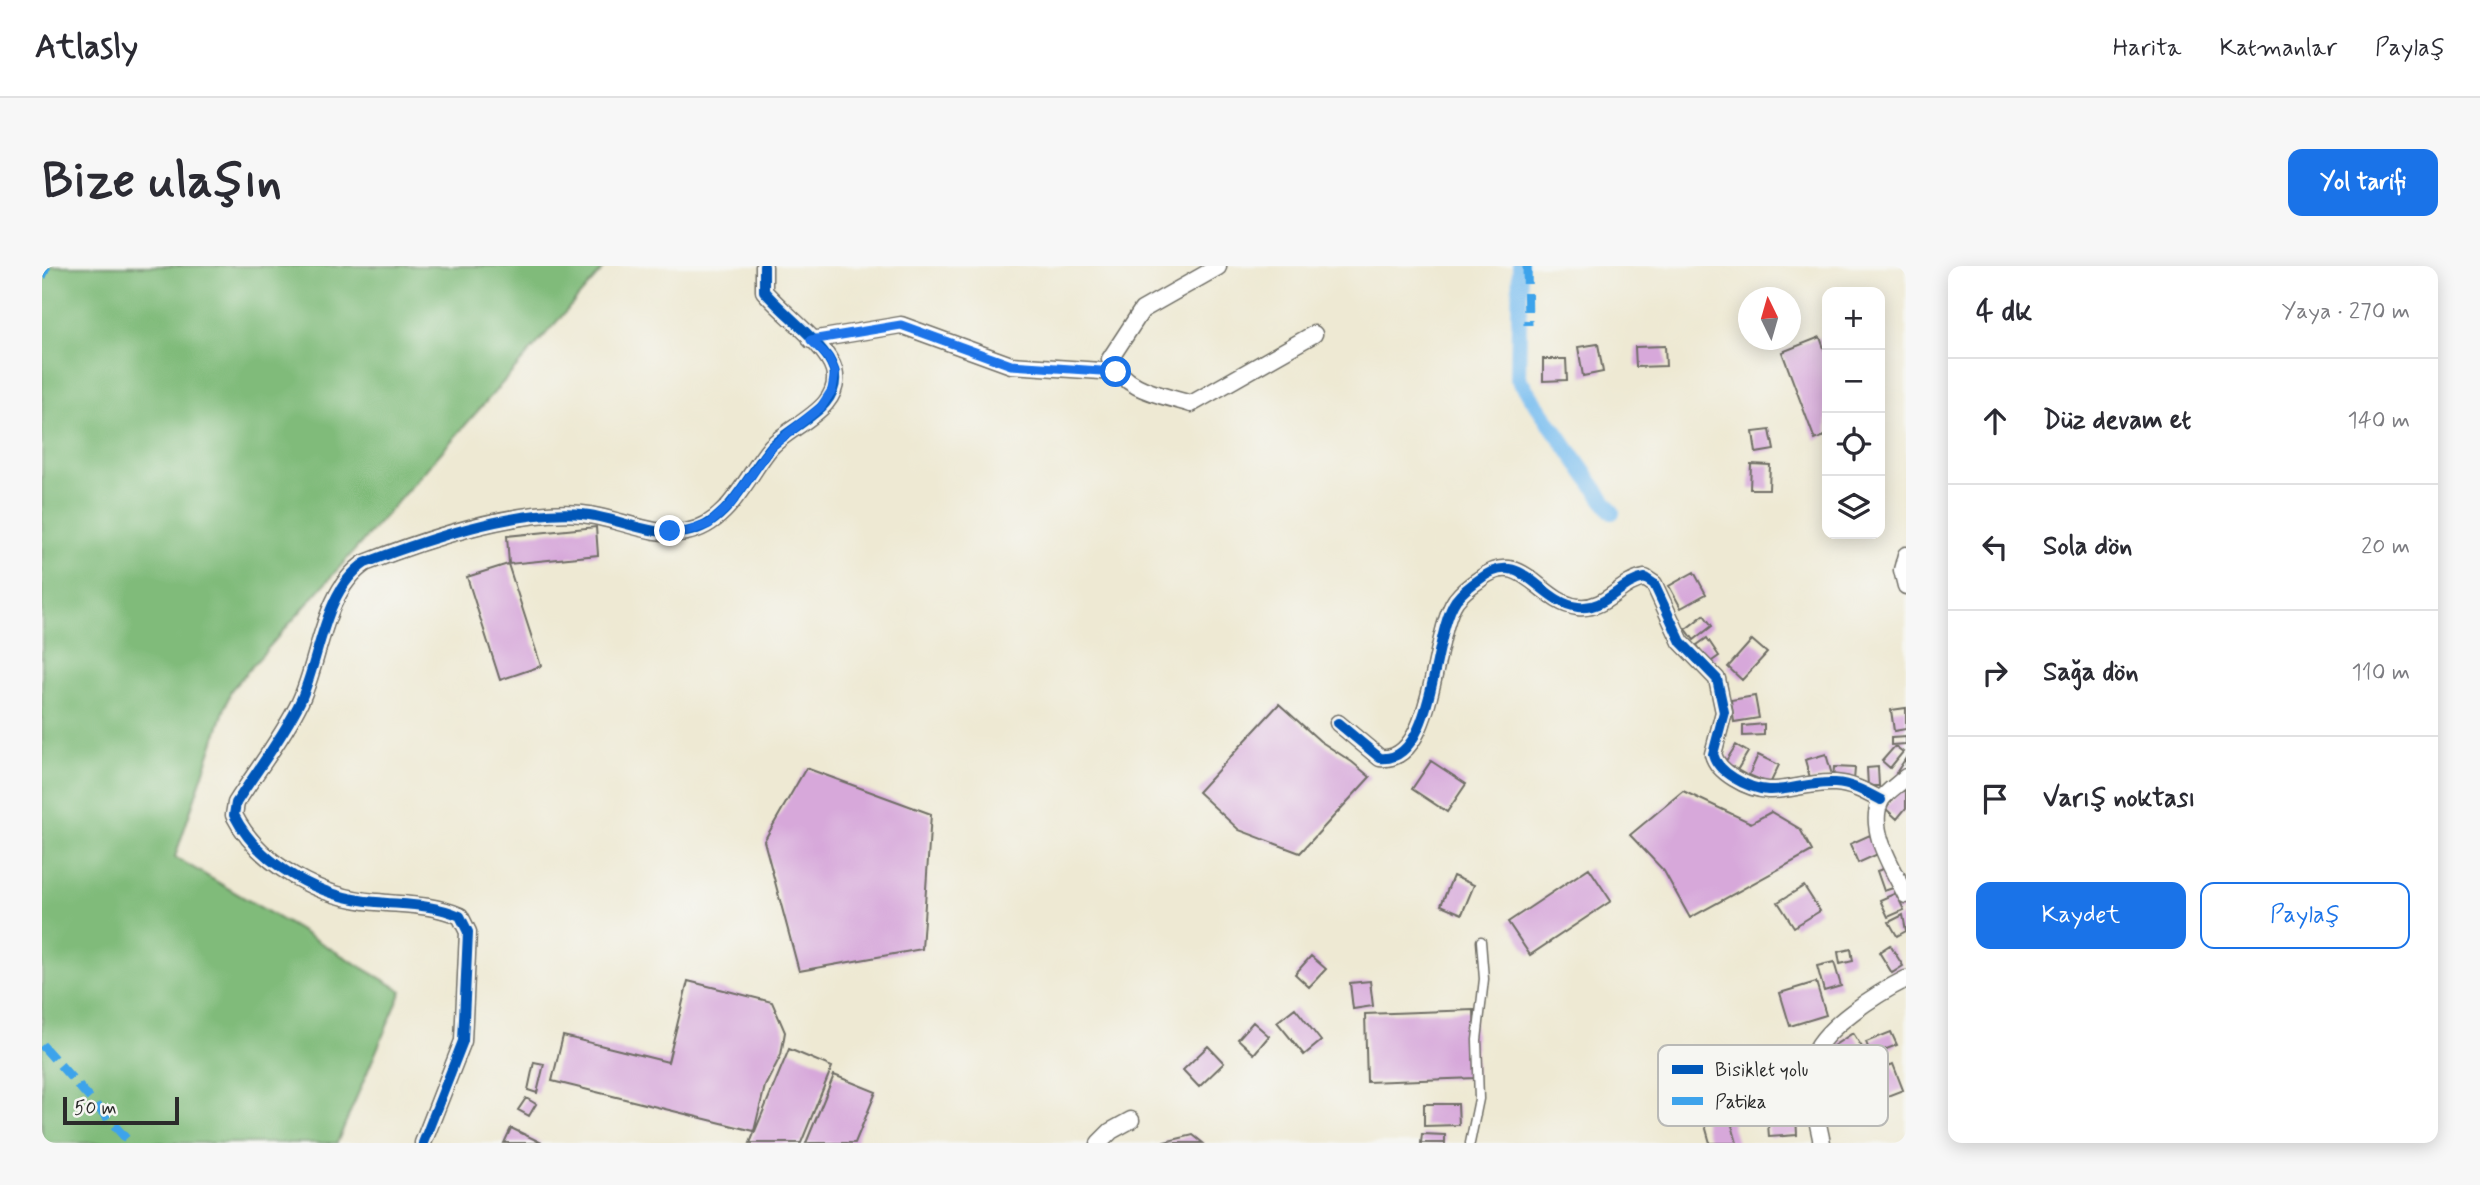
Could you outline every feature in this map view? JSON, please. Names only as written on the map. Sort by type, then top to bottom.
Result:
[{"type":"street","points":[[423,1143],[463,1041],[468,932],[460,916],[441,908],[410,902],[374,902],[341,896],[306,882],[252,845],[234,815],[236,803],[300,701],[329,616],[353,571],[391,553],[476,528],[549,514],[604,516],[686,532],[709,524],[730,505],[771,447],[811,418],[832,390],[835,372],[828,357],[764,290],[764,266]]},
{"type":"street","points":[[1218,267],[1142,310],[1110,359],[1116,372],[1133,387],[1191,404],[1314,334]]},
{"type":"street","points":[[811,340],[901,325],[1011,365],[1116,372]]},
{"type":"street","points":[[1906,555],[1902,570],[1906,586]]},
{"type":"street","points":[[1338,723],[1380,758],[1388,758],[1404,751],[1414,738],[1427,706],[1450,610],[1467,589],[1495,569],[1515,569],[1557,600],[1578,607],[1602,603],[1637,579],[1644,578],[1654,584],[1681,642],[1717,679],[1724,712],[1713,754],[1724,772],[1747,786],[1767,792],[1837,783],[1860,789],[1881,800]]},
{"type":"street","points":[[1906,777],[1881,800],[1878,818],[1882,845],[1906,895]]},
{"type":"street","points":[[1820,1045],[1832,1030],[1882,992],[1906,979]]},
{"type":"street","points":[[1099,1143],[1111,1131],[1131,1120]]},
{"type":"lane","points":[[1470,1143],[1479,1099],[1477,1040],[1484,979],[1481,941]]},
{"type":"green space","points":[[42,266],[606,266],[231,690],[175,857],[402,991],[337,1143],[42,1143]]},
{"type":"building","points":[[1820,337],[1822,343],[1822,437],[1815,440],[1782,352],[1801,350],[1801,344]]},
{"type":"building","points":[[1598,344],[1603,372],[1583,376],[1578,347]]},
{"type":"building","points":[[1665,346],[1666,366],[1636,367],[1635,347]]},
{"type":"building","points":[[1543,359],[1566,359],[1567,380],[1543,381]]},
{"type":"building","points":[[1770,430],[1774,450],[1756,453],[1753,432]]},
{"type":"building","points":[[1751,464],[1770,465],[1769,489],[1750,489]]},
{"type":"building","points":[[596,527],[598,555],[509,564],[507,536]]},
{"type":"building","points":[[508,564],[541,666],[500,680],[467,577]]},
{"type":"building","points":[[1694,572],[1706,594],[1681,608],[1669,586]]},
{"type":"building","points":[[1704,615],[1712,626],[1694,640],[1686,629]]},
{"type":"building","points":[[1707,638],[1719,656],[1709,663],[1697,645]]},
{"type":"building","points":[[1752,640],[1767,653],[1742,680],[1728,667]]},
{"type":"building","points":[[1755,696],[1759,718],[1734,722],[1731,700]]},
{"type":"building","points":[[1279,704],[1320,741],[1370,777],[1300,853],[1239,830],[1198,792]]},
{"type":"building","points":[[1906,708],[1906,729],[1894,731],[1891,710]]},
{"type":"building","points":[[1764,724],[1764,735],[1743,736],[1743,726]]},
{"type":"building","points":[[1906,737],[1906,744],[1891,745],[1891,738]]},
{"type":"building","points":[[1736,745],[1748,752],[1736,772],[1724,764]]},
{"type":"building","points":[[1895,746],[1903,752],[1890,768],[1882,761]]},
{"type":"building","points":[[1826,754],[1832,775],[1811,781],[1805,760]]},
{"type":"building","points":[[1758,755],[1779,765],[1770,784],[1749,775]]},
{"type":"building","points":[[1906,758],[1906,771],[1902,777],[1896,773]]},
{"type":"building","points":[[1431,761],[1466,784],[1447,812],[1412,789]]},
{"type":"building","points":[[1834,767],[1855,768],[1854,781],[1833,780]]},
{"type":"building","points":[[1878,767],[1879,786],[1868,786],[1867,768]]},
{"type":"building","points":[[806,768],[931,814],[922,949],[799,971],[764,841]]},
{"type":"building","points":[[1902,789],[1906,793],[1906,808],[1897,819],[1885,808]]},
{"type":"building","points":[[1683,791],[1751,823],[1771,812],[1800,829],[1812,851],[1690,918],[1664,871],[1630,835]]},
{"type":"building","points":[[1870,835],[1878,854],[1858,863],[1850,844]]},
{"type":"building","points":[[1889,867],[1896,887],[1884,891],[1877,871]]},
{"type":"building","points":[[1589,868],[1611,901],[1530,955],[1508,922]]},
{"type":"building","points":[[1453,876],[1474,885],[1462,914],[1441,905]]},
{"type":"building","points":[[1804,886],[1820,911],[1794,927],[1778,902]]},
{"type":"building","points":[[1896,893],[1904,910],[1888,917],[1880,900]]},
{"type":"building","points":[[1903,915],[1906,931],[1897,936],[1889,922]]},
{"type":"building","points":[[1890,945],[1903,966],[1892,973],[1879,952]]},
{"type":"building","points":[[1851,949],[1853,961],[1840,964],[1838,952]]},
{"type":"building","points":[[1311,956],[1326,969],[1309,987],[1295,974]]},
{"type":"building","points":[[1834,962],[1841,986],[1824,991],[1817,966]]},
{"type":"building","points":[[688,981],[772,1002],[785,1032],[781,1055],[765,1086],[754,1131],[552,1081],[563,1036],[668,1062]]},
{"type":"building","points":[[1370,981],[1373,1006],[1353,1009],[1350,983]]},
{"type":"building","points":[[1816,982],[1826,1015],[1790,1026],[1780,993]]},
{"type":"building","points":[[1295,1008],[1321,1041],[1304,1055],[1277,1022]]},
{"type":"building","points":[[1474,1010],[1476,1078],[1367,1082],[1365,1014]]},
{"type":"building","points":[[1253,1022],[1269,1036],[1254,1054],[1238,1039]]},
{"type":"building","points":[[1891,1032],[1897,1045],[1888,1048],[1888,1045],[1867,1045],[1866,1042]]},
{"type":"building","points":[[1853,1033],[1861,1045],[1835,1045]]},
{"type":"building","points":[[1208,1046],[1224,1063],[1199,1087],[1183,1070]]},
{"type":"building","points":[[789,1049],[832,1067],[801,1143],[750,1143]]},
{"type":"building","points":[[534,1062],[544,1064],[537,1093],[528,1090]]},
{"type":"building","points":[[1893,1064],[1903,1090],[1888,1096],[1888,1066]]},
{"type":"building","points":[[834,1075],[876,1092],[855,1143],[806,1143]]},
{"type":"building","points":[[526,1098],[536,1104],[529,1116],[518,1110]]},
{"type":"building","points":[[1424,1104],[1458,1104],[1459,1125],[1424,1126]]},
{"type":"building","points":[[1705,1126],[1732,1126],[1737,1143],[1710,1143]]},
{"type":"building","points":[[1768,1126],[1797,1126],[1797,1135],[1769,1137]]},
{"type":"building","points":[[511,1128],[542,1143],[504,1143]]},
{"type":"building","points":[[1422,1134],[1445,1135],[1445,1143],[1421,1143]]},
{"type":"building","points":[[1193,1135],[1203,1143],[1164,1143],[1164,1142]]},
{"type":"waterway","points":[[1520,266],[1518,378],[1612,512]]},
{"type":"marked path","points":[[42,277],[47,266]]},
{"type":"marked path","points":[[1527,266],[1528,325]]},
{"type":"marked path","points":[[42,1045],[130,1143]]},
{"type":"cycle path","points":[[423,1143],[463,1041],[468,932],[460,916],[429,907],[355,899],[313,886],[275,863],[259,849],[234,815],[236,803],[278,741],[300,702],[324,627],[340,591],[351,575],[365,563],[443,536],[530,516],[582,514],[673,533],[701,528],[725,510],[770,448],[823,406],[835,384],[834,370],[823,350],[764,291],[764,266]]},
{"type":"cycle path","points":[[1338,723],[1380,758],[1398,754],[1412,741],[1422,720],[1448,617],[1456,600],[1470,586],[1495,571],[1507,569],[1519,572],[1552,596],[1578,607],[1597,604],[1645,578],[1654,584],[1681,642],[1717,679],[1724,712],[1713,754],[1724,771],[1761,789],[1835,783],[1864,791],[1881,800]]},
{"type":"route","points":[[670,531],[686,532],[709,524],[730,505],[771,447],[811,418],[821,407],[832,390],[835,372],[828,357],[811,340],[901,325],[1011,365],[1116,372]]}]
